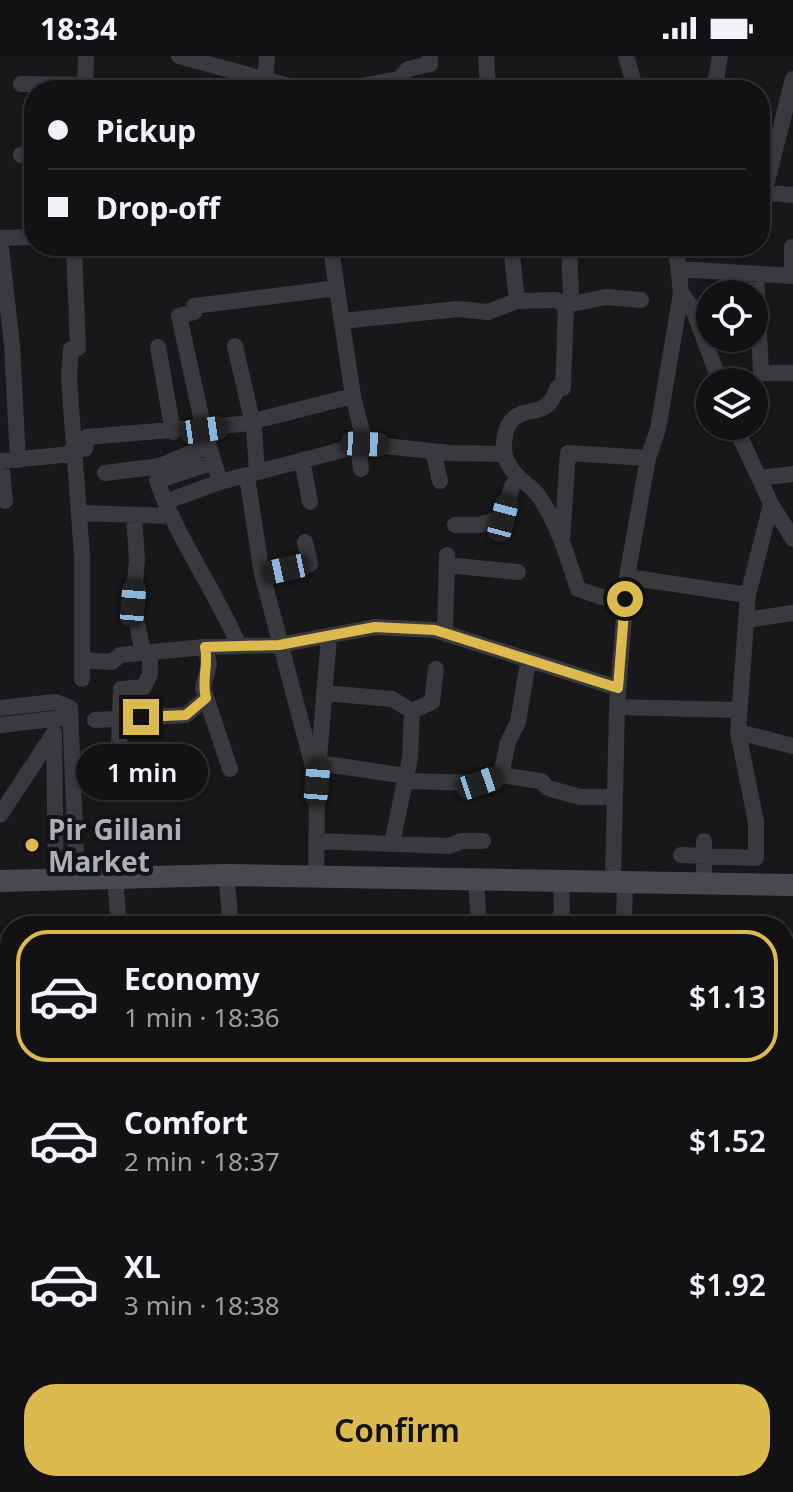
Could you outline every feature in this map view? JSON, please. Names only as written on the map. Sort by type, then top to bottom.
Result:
[{"type":"main road","points":[[0,881],[226,875],[793,885]]},
{"type":"street","points":[[85,80],[86,56]]},
{"type":"street","points":[[265,80],[267,56]]},
{"type":"street","points":[[393,80],[399,79],[408,69],[430,64],[430,56]]},
{"type":"street","points":[[486,56],[488,80]]},
{"type":"street","points":[[626,56],[633,80]]},
{"type":"street","points":[[716,80],[720,56]]},
{"type":"street","points":[[184,57],[259,80]]},
{"type":"street","points":[[770,163],[793,79]]},
{"type":"street","points":[[770,193],[793,195]]},
{"type":"street","points":[[5,501],[12,345],[0,239],[24,238]]},
{"type":"street","points":[[679,269],[792,276],[792,247]]},
{"type":"street","points":[[74,256],[78,348],[71,349],[69,378],[72,451],[79,513],[82,679]]},
{"type":"street","points":[[332,256],[361,445],[361,469]]},
{"type":"street","points":[[512,256],[517,301]]},
{"type":"street","points":[[569,256],[571,297],[566,305],[563,388],[557,388],[552,404],[547,408],[518,415],[508,425],[504,454],[517,480],[536,492],[561,540],[578,589],[602,597],[625,599]]},
{"type":"street","points":[[623,916],[614,797],[625,599],[648,458],[658,429],[681,293],[677,256]]},
{"type":"street","points":[[756,274],[761,373],[793,373]]},
{"type":"street","points":[[220,482],[179,316],[194,312],[194,306],[337,288]]},
{"type":"street","points":[[681,293],[692,307],[715,368]]},
{"type":"street","points":[[342,321],[458,309],[488,312],[517,301],[556,300],[566,305],[606,297],[641,300]]},
{"type":"street","points":[[235,346],[251,419],[252,475],[262,574],[317,782]]},
{"type":"street","points":[[158,347],[173,432]]},
{"type":"street","points":[[239,646],[221,603],[200,571],[157,481],[251,419],[353,396]]},
{"type":"street","points":[[6,460],[85,449],[87,437],[173,432],[209,446]]},
{"type":"street","points":[[741,440],[771,504],[793,539]]},
{"type":"street","points":[[79,513],[134,517],[168,509],[220,482],[361,445],[504,454]]},
{"type":"street","points":[[105,473],[160,466],[209,446]]},
{"type":"street","points":[[433,451],[440,481]]},
{"type":"street","points":[[561,540],[568,453],[648,458]]},
{"type":"street","points":[[302,460],[310,502]]},
{"type":"street","points":[[759,478],[793,474]]},
{"type":"street","points":[[455,525],[479,525],[503,518],[512,486],[517,480]]},
{"type":"street","points":[[681,855],[704,848],[720,854],[723,859],[756,858],[756,822],[738,732],[748,595],[771,504]]},
{"type":"street","points":[[119,747],[121,689],[144,687],[150,674],[133,603],[137,560],[134,517]]},
{"type":"street","points":[[262,574],[310,564],[305,542]]},
{"type":"street","points":[[445,634],[447,560],[518,572]]},
{"type":"street","points":[[627,577],[748,595]]},
{"type":"street","points":[[746,620],[793,613]]},
{"type":"street","points":[[82,660],[112,662],[120,655],[205,647],[279,645],[329,637],[339,631],[375,627],[445,634],[618,688]]},
{"type":"street","points":[[316,877],[317,782],[329,637]]},
{"type":"street","points":[[205,647],[209,664],[203,688],[230,769]]},
{"type":"street","points":[[501,775],[508,742],[518,722],[528,662]]},
{"type":"street","points":[[412,711],[432,702],[436,669]]},
{"type":"street","points":[[324,693],[392,699],[412,711]]},
{"type":"street","points":[[95,720],[186,715],[206,698]]},
{"type":"street","points":[[0,708],[55,702],[62,720],[66,879]]},
{"type":"street","points":[[617,707],[739,710]]},
{"type":"street","points":[[392,843],[406,778],[414,725],[412,711]]},
{"type":"street","points":[[0,725],[62,720]]},
{"type":"street","points":[[0,815],[62,720]]},
{"type":"street","points":[[62,720],[66,879]]},
{"type":"street","points":[[738,732],[793,746]]},
{"type":"street","points":[[319,763],[406,778],[480,783],[501,775],[541,781],[548,788],[580,797],[614,797]]},
{"type":"street","points":[[316,841],[449,846],[462,841],[483,841]]},
{"type":"street","points":[[704,848],[704,884]]},
{"type":"street","points":[[745,858],[745,884]]},
{"type":"street","points":[[226,875],[230,916]]},
{"type":"street","points":[[115,877],[118,916]]},
{"type":"street","points":[[476,881],[478,916]]},
{"type":"street","points":[[560,916],[561,883]]},
{"type":"place","name":"Pir Gillani Market","points":[[32,845]]},
{"type":"route","points":[[141,717],[186,715],[206,698],[203,688],[209,664],[205,647],[279,645],[329,637],[339,631],[375,627],[435,630],[528,662],[618,688],[625,599]]}]
